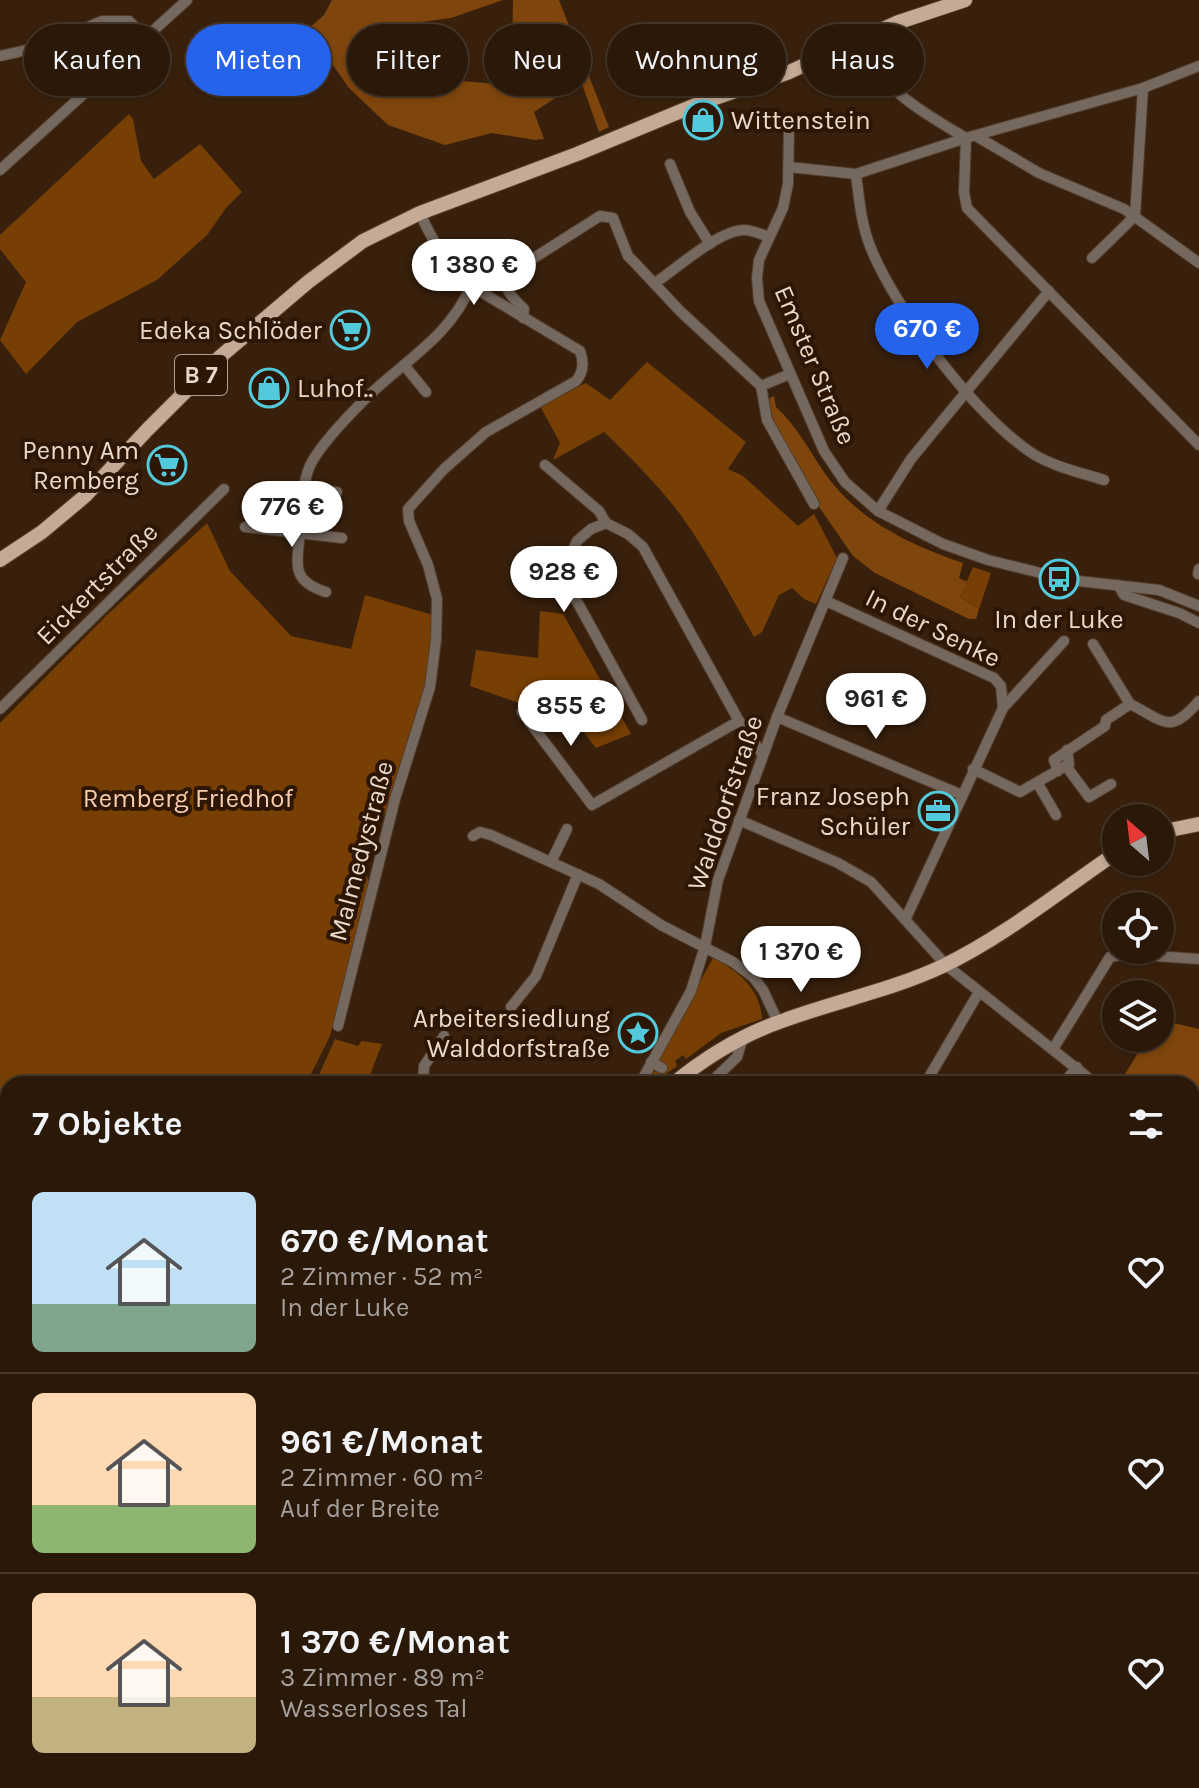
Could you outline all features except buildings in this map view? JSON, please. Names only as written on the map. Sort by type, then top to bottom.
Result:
[{"type":"main road","name":"B 7","points":[[894,24],[965,0]]},
{"type":"main road","name":"B 7","points":[[0,560],[49,527],[85,496],[203,374],[308,282],[363,241],[420,213],[802,67]]},
{"type":"main road","points":[[1174,829],[1199,824]]},
{"type":"main road","points":[[684,1076],[713,1054],[778,1022],[881,990],[946,965],[1013,924],[1102,863]]},
{"type":"street","points":[[161,24],[187,0]]},
{"type":"street","points":[[95,24],[129,21],[132,24]]},
{"type":"street","points":[[0,56],[24,51]]},
{"type":"street","points":[[789,167],[856,174],[971,137],[1143,88],[1199,68]]},
{"type":"street","points":[[1092,258],[1135,216],[1143,88]]},
{"type":"street","points":[[0,170],[82,96]]},
{"type":"street","points":[[903,96],[929,116],[1039,173],[1135,216],[1199,263]]},
{"type":"street","name":"Emster Straße","points":[[789,127],[789,167],[783,208],[759,260],[759,301],[824,451],[845,482],[878,511],[943,544],[988,560],[1059,579],[1159,590],[1199,606]]},
{"type":"street","points":[[971,137],[964,192],[967,208],[1199,445]]},
{"type":"street","points":[[670,164],[690,212],[710,244]]},
{"type":"street","points":[[856,174],[860,210],[870,246],[898,300],[935,353],[999,425],[1036,456],[1104,480]]},
{"type":"street","points":[[420,213],[445,260],[471,286],[523,318],[524,309],[504,282],[507,275],[600,216],[613,218],[628,256],[680,311],[761,386],[767,420],[814,504]]},
{"type":"street","points":[[655,283],[710,244],[733,232],[745,229],[769,237]]},
{"type":"street","points":[[326,592],[313,588],[301,579],[297,564],[311,463],[328,439],[368,396],[440,335],[463,306],[471,286]]},
{"type":"street","points":[[878,511],[911,459],[1049,291]]},
{"type":"street","name":"Malmedystraße","points":[[338,1026],[395,799],[430,687],[437,599],[428,565],[409,521],[409,505],[486,432],[563,389],[581,375],[583,361],[580,351],[523,318]]},
{"type":"street","points":[[404,365],[426,392]]},
{"type":"street","points":[[761,386],[790,374]]},
{"type":"street","points":[[545,465],[599,511],[606,523],[628,534],[643,547],[739,721],[763,755]]},
{"type":"street","name":"Eickertstraße","points":[[0,709],[224,489]]},
{"type":"street","points":[[305,489],[337,492]]},
{"type":"street","points":[[606,523],[591,529],[577,541],[572,552],[574,596],[642,720]]},
{"type":"street","points":[[245,527],[342,538]]},
{"type":"street","name":"Walddorfstraße","points":[[644,1076],[691,991],[705,946],[718,880],[739,820],[820,608],[826,601],[843,558]]},
{"type":"street","name":"Emster Straße","points":[[1118,585],[1124,595],[1199,623]]},
{"type":"street","name":"In der Senke","points":[[826,601],[994,678],[1001,686],[1003,708]]},
{"type":"street","name":"In der Senke","points":[[906,918],[1003,708],[1064,641]]},
{"type":"street","points":[[1093,644],[1130,704],[1169,724],[1177,723],[1199,701]]},
{"type":"street","points":[[1111,784],[1089,797],[1054,760],[1105,726],[1106,720],[1130,704]]},
{"type":"street","points":[[522,712],[592,805],[739,721]]},
{"type":"street","points":[[777,717],[962,795]]},
{"type":"street","points":[[973,769],[1016,792],[1038,784],[1062,768]]},
{"type":"street","points":[[1038,784],[1056,815]]},
{"type":"street","points":[[739,820],[849,869],[871,882],[946,965],[1087,1076]]},
{"type":"street","points":[[551,862],[567,829]]},
{"type":"street","points":[[473,836],[480,832],[491,835],[599,884],[661,925],[733,962],[753,977],[763,990],[778,1022]]},
{"type":"street","points":[[511,1007],[536,976],[578,874]]},
{"type":"street","points":[[1053,1049],[1110,957],[1126,954],[1199,959]]},
{"type":"street","points":[[930,1076],[979,992]]},
{"type":"street","points":[[423,1076],[424,1066],[444,1036]]},
{"type":"street","points":[[717,1076],[737,1057],[743,1037]]},
{"type":"street","points":[[651,1062],[662,1068]]},
{"type":"street","points":[[1070,1076],[1077,1067]]},
{"type":"green space","points":[[129,114],[133,119],[141,161],[154,179],[200,144],[242,192],[207,235],[157,280],[77,322],[26,374],[0,340],[26,282],[0,249],[0,235]]},
{"type":"green space","points":[[647,362],[746,442],[728,469],[743,476],[798,526],[814,514],[837,558],[816,604],[804,599],[792,588],[779,595],[762,632],[754,637],[680,514],[604,432],[553,460],[560,443],[539,404],[586,383],[610,400]]},
{"type":"green space","name":"Remberg Friedhof","points":[[207,523],[230,571],[291,636],[351,649],[365,595],[436,616],[430,687],[394,799],[374,830],[362,868],[372,886],[330,1036],[310,1076],[0,1076],[0,723],[107,615]]},
{"type":"green space","points":[[973,567],[991,573],[979,609],[960,597]]},
{"type":"green space","points":[[540,611],[563,614],[631,734],[596,748],[569,713],[525,705],[470,686],[476,650],[538,658]]},
{"type":"green space","points":[[713,958],[731,969],[753,990],[762,1019],[721,1033],[686,1059],[683,1055],[675,1061],[677,1066],[663,1076],[647,1076],[649,1071],[662,1072],[658,1057]]},
{"type":"green space","points":[[335,1039],[358,1046],[362,1041],[382,1044],[370,1075],[374,1076],[319,1076]]},
{"type":"shaded area","points":[[332,0],[503,0],[451,18],[415,24],[347,24],[347,85],[331,62],[331,24],[314,24],[324,15]]},
{"type":"shaded area","points":[[513,0],[559,0],[568,24],[513,24]]},
{"type":"shaded area","points":[[468,81],[484,83],[484,96],[557,97],[534,112],[544,139],[492,133],[445,145],[388,125],[357,96],[468,96]]},
{"type":"shaded area","points":[[591,81],[609,127],[599,132],[586,96],[591,96]]},
{"type":"shaded area","points":[[774,396],[776,407],[837,489],[852,504],[904,539],[963,563],[959,578],[967,582],[960,597],[979,609],[976,619],[969,619],[875,573],[853,556],[817,504],[775,428],[769,403]]},
{"type":"shaded area","points":[[1174,1023],[1199,1029],[1199,1076],[1124,1076],[1138,1052],[1174,1052]]},
{"type":"place","name":"Wittenstein","points":[[703,120]]},
{"type":"place","name":"Edeka Schlöder","points":[[350,330]]},
{"type":"place","name":"Luhof..","points":[[269,388]]},
{"type":"place","name":"Penny Am Remberg","points":[[167,465]]},
{"type":"place","name":"In der Luke","points":[[1059,579]]},
{"type":"place","name":"Franz Joseph Schüler","points":[[938,811]]},
{"type":"place","name":"Arbeitersiedlung Walddorfstraße","points":[[638,1033]]}]
